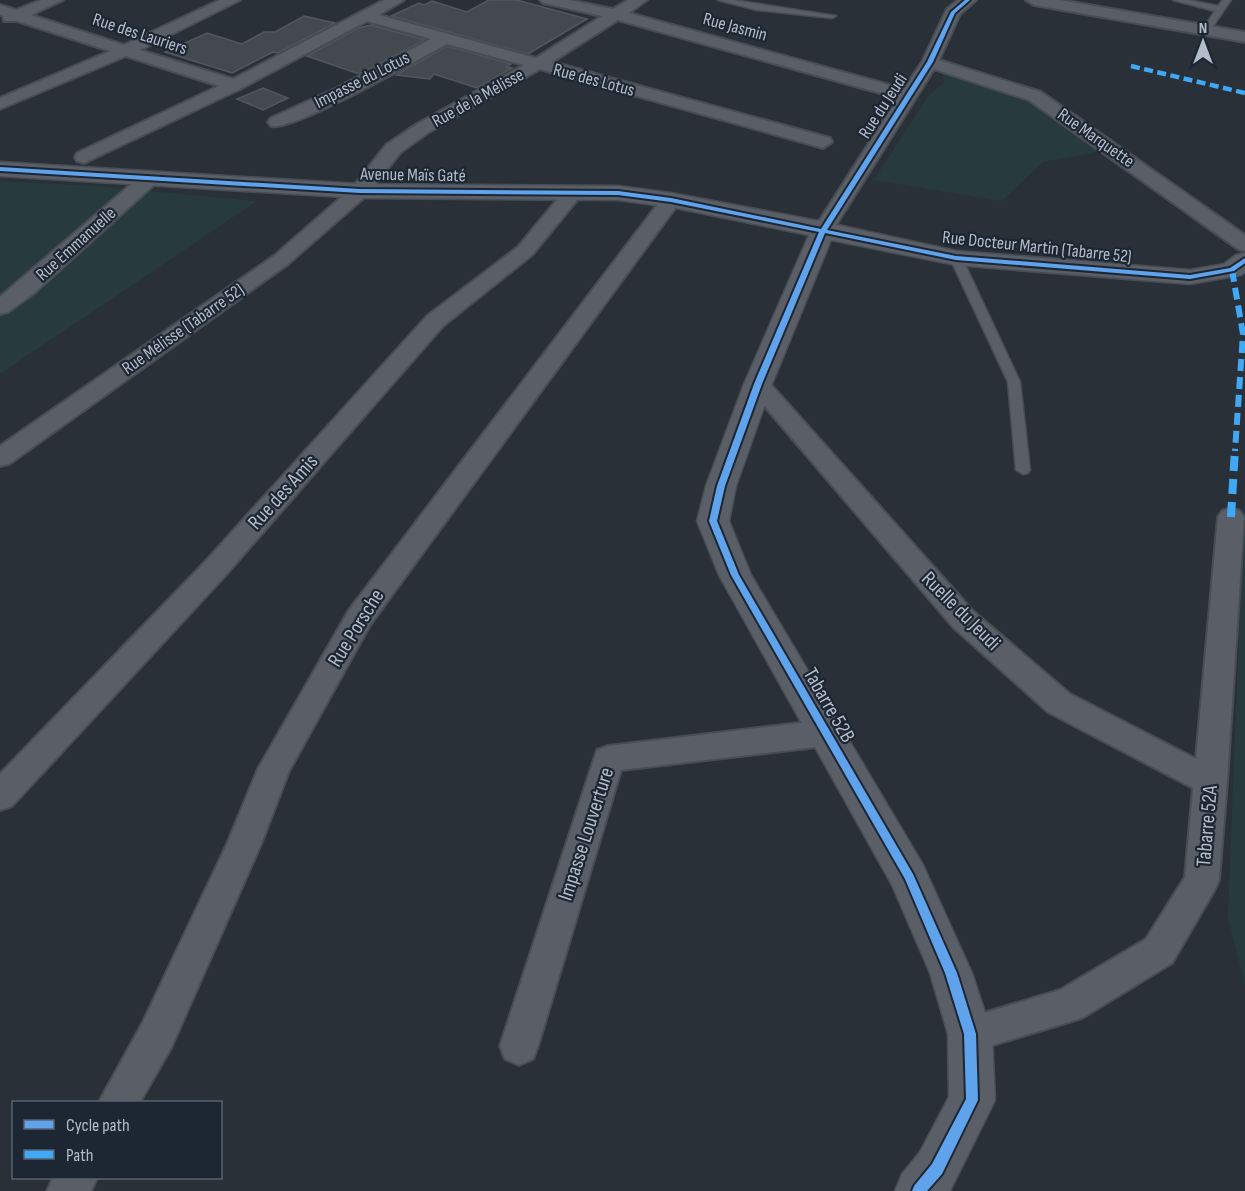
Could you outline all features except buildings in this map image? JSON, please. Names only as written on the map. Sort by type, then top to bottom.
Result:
[{"type":"street","points":[[0,22],[55,0]]},
{"type":"street","points":[[0,104],[126,50],[232,0]]},
{"type":"street","points":[[84,157],[234,85],[396,0]]},
{"type":"street","name":"Rue Jasmin","points":[[548,0],[617,15],[910,96]]},
{"type":"street","name":"Rue de la Mélisse","points":[[360,191],[393,149],[423,128],[537,65],[639,0]]},
{"type":"street","name":"Rue du Jeudi","points":[[824,229],[910,96],[930,62],[953,12],[968,0]]},
{"type":"street","points":[[1034,0],[1245,37]]},
{"type":"street","name":"Rue des Lauriers","points":[[0,10],[234,85]]},
{"type":"street","name":"Rue des Lotus","points":[[365,16],[823,142]]},
{"type":"street","name":"Impasse du Lotus","points":[[277,122],[343,92],[446,38]]},
{"type":"street","name":"Rue Marquette","points":[[930,62],[1035,96],[1245,245]]},
{"type":"street","name":"Avenue Maïs Gaté","points":[[0,170],[360,191],[618,193],[671,200],[824,229]]},
{"type":"street","name":"Rue Emmanuelle","points":[[0,307],[25,289],[150,178]]},
{"type":"street","name":"Rue Mélisse (Tabarre 52)","points":[[0,458],[282,260],[360,191]]},
{"type":"street","name":"Rue des Amis","points":[[0,796],[214,570],[435,321],[525,251],[572,194]]},
{"type":"street","name":"Rue Porsche","points":[[120,1101],[157,1035],[244,844],[274,769],[359,618],[671,200]]},
{"type":"street","name":"Rue Docteur Martin (Tabarre 52)","points":[[824,229],[956,258],[1190,278],[1232,270],[1245,260]]},
{"type":"street","name":"Tabarre 52B","points":[[824,229],[758,384],[721,486],[713,521],[735,575],[909,877],[951,974],[970,1034],[972,1100],[937,1169],[919,1191]]},
{"type":"street","name":"Ruelle du Jeudi","points":[[758,384],[963,619],[1059,703],[1211,782]]},
{"type":"street","name":"Tabarre 52A","points":[[970,1034],[1069,1005],[1159,951],[1202,880],[1231,517]]},
{"type":"street","name":"Impasse Louverture","points":[[519,1046],[608,759],[825,733]]},
{"type":"lane","points":[[722,0],[757,8],[832,16]]},
{"type":"lane","points":[[1177,0],[1219,9]]},
{"type":"lane","points":[[1206,30],[1227,0]]},
{"type":"lane","points":[[956,258],[1014,382],[1023,470]]},
{"type":"green space","points":[[943,70],[1036,100],[1103,151],[1043,162],[1002,201],[874,180],[928,96],[944,83]]},
{"type":"green space","points":[[0,181],[95,186],[257,201],[0,374]]},
{"type":"green space","points":[[1245,474],[1245,985],[1228,917]]},
{"type":"marked path","points":[[1131,66],[1245,93]]},
{"type":"marked path","points":[[1231,517],[1243,334],[1232,270]]},
{"type":"cycle path","points":[[919,1191],[937,1169],[972,1100],[970,1034],[951,973],[909,877],[735,575],[713,521],[721,486],[758,384],[824,229],[930,62],[953,12],[968,0]]},
{"type":"cycle path","points":[[0,169],[360,191],[618,193],[671,200],[956,258],[1190,277],[1232,270],[1245,260]]}]
